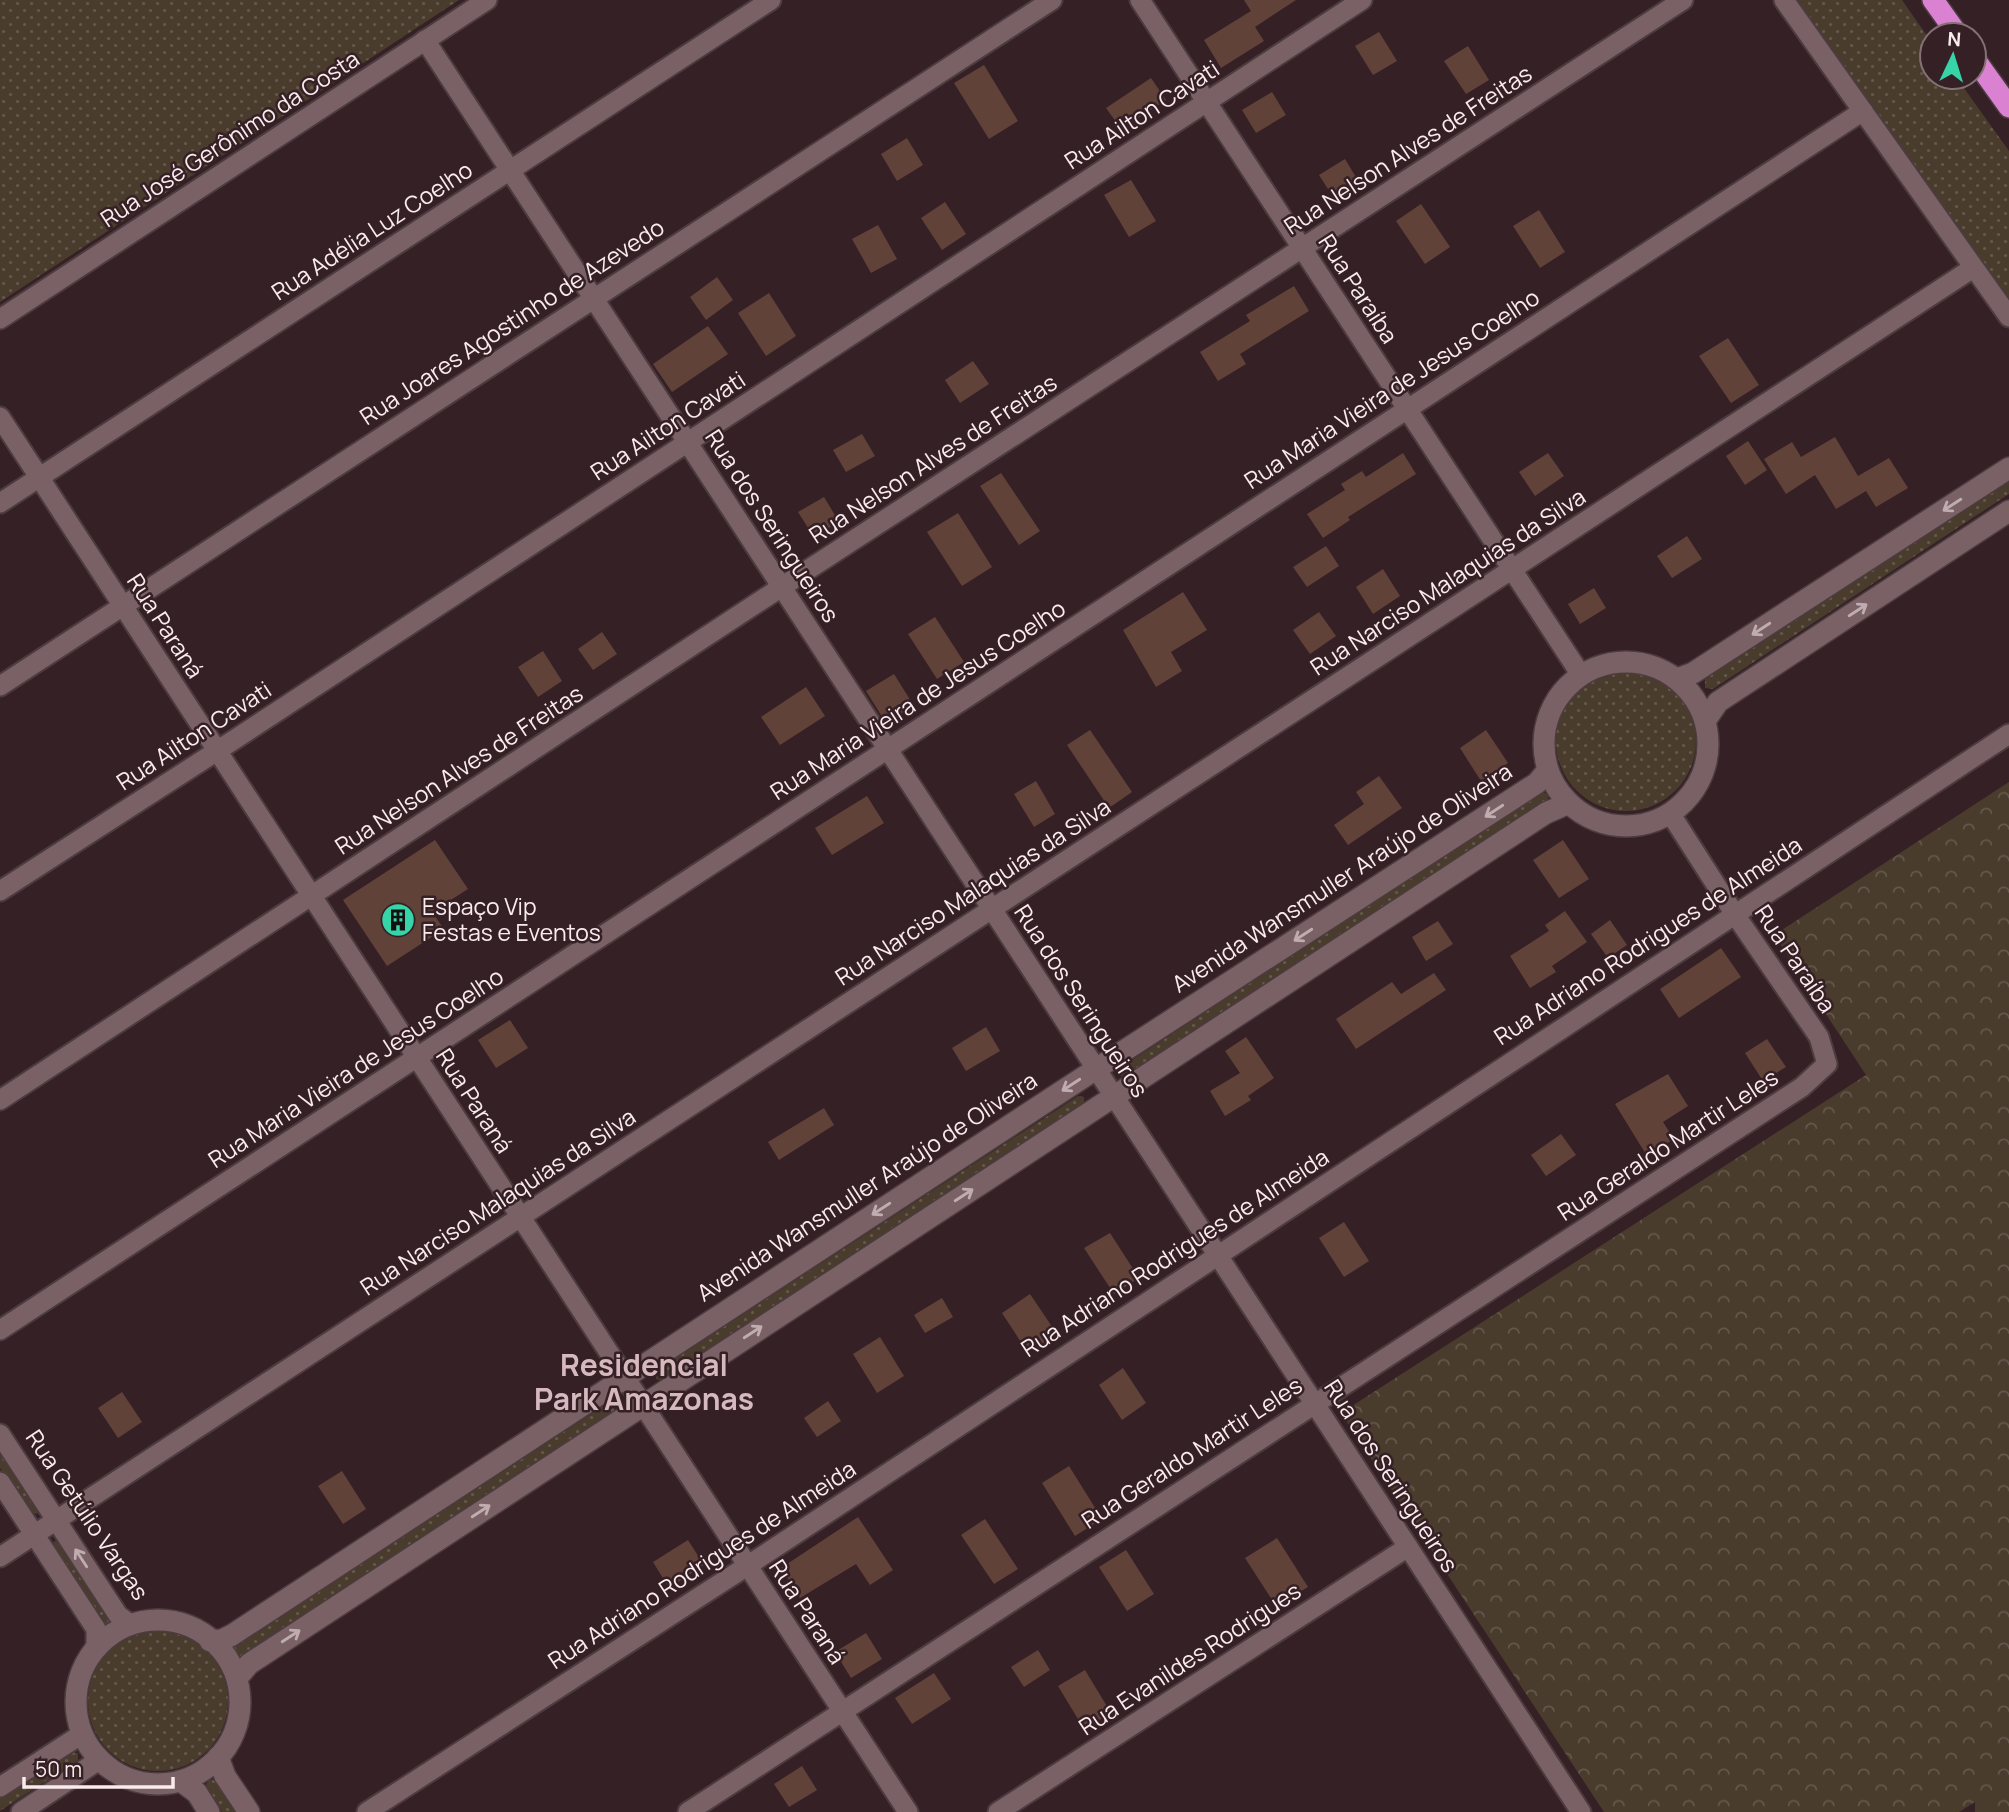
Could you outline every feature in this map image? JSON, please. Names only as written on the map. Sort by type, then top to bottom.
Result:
[{"type":"highway","points":[[1933,0],[1948,21]]},
{"type":"highway","points":[[1988,78],[2009,107]]},
{"type":"street","name":"Rua José Gerônimo da Costa","points":[[0,319],[487,0]]},
{"type":"street","name":"Rua Adélia Luz Coelho","points":[[0,503],[771,0]]},
{"type":"street","name":"Rua Joares Agostinho de Azevedo","points":[[0,686],[1052,0]]},
{"type":"street","name":"Rua Paraíba","points":[[1140,0],[1581,675]]},
{"type":"street","name":"Rua Ailton Cavati","points":[[0,891],[1363,0]]},
{"type":"street","name":"Rua Nelson Alves de Freitas","points":[[0,1100],[783,586],[1684,0]]},
{"type":"street","points":[[1784,0],[2009,317]]},
{"type":"street","name":"Rua dos Seringueiros","points":[[425,40],[1408,1546],[1574,1809]]},
{"type":"street","name":"Rua Maria Vieira de Jesus Coelho","points":[[0,1330],[1863,111]]},
{"type":"street","name":"Rua Narciso Malaquias da Silva","points":[[0,1557],[1973,268]]},
{"type":"street","name":"Rua Paraná","points":[[0,417],[908,1812]]},
{"type":"street","points":[[1677,679],[1693,673],[2009,468]]},
{"type":"street","points":[[1705,721],[1718,702],[2009,511]]},
{"type":"street","name":"Avenida Wansmuller Araújo de Oliveira","points":[[1625,661],[1648,664],[1677,679],[1696,700],[1705,721],[1709,741],[1705,769],[1692,794],[1670,813],[1644,824],[1616,825],[1589,817],[1569,803],[1548,770],[1544,755],[1544,732],[1551,709],[1563,690],[1581,675],[1602,665],[1625,661]]},
{"type":"street","name":"Rua Adriano Rodrigues de Almeida","points":[[367,1812],[747,1566],[2009,734]]},
{"type":"street","name":"Avenida Wansmuller Araújo de Oliveira","points":[[210,1641],[222,1640],[232,1635],[1537,783],[1548,770]]},
{"type":"street","points":[[237,1678],[249,1664],[643,1404],[1535,821],[1569,803]]},
{"type":"street","name":"Rua Paraíba","points":[[1670,813],[1819,1037],[1827,1064]]},
{"type":"street","name":"Rua Geraldo Martir Leles","points":[[688,1812],[1802,1087],[1827,1064]]},
{"type":"street","name":"Rua Getúlio Vargas","points":[[0,1434],[118,1615],[131,1625]]},
{"type":"street","points":[[0,1482],[96,1629],[96,1647]]},
{"type":"street","name":"Rua Evanildes Rodrigues","points":[[998,1812],[1408,1546]]},
{"type":"street","points":[[147,1620],[173,1621],[198,1630],[210,1641],[219,1646],[237,1678],[240,1693],[239,1717],[231,1740],[218,1757],[203,1771],[164,1784],[140,1782],[118,1774],[99,1760],[82,1734],[76,1712],[76,1688],[83,1666],[96,1647],[108,1636],[147,1620]]},
{"type":"street","points":[[0,1787],[82,1734]]},
{"type":"street","points":[[218,1757],[225,1776],[248,1812]]},
{"type":"street","points":[[21,1812],[99,1760]]},
{"type":"street","points":[[181,1780],[197,1793],[209,1812]]},
{"type":"green space","points":[[0,0],[459,0],[0,302]]},
{"type":"green space","points":[[1797,0],[1902,0],[1918,23],[1918,91],[1966,91],[2009,151],[2009,298]]},
{"type":"green space","points":[[2009,481],[2009,494],[1713,689],[1705,688],[1705,679]]},
{"type":"green space","points":[[1626,671],[1653,677],[1675,692],[1690,714],[1696,741],[1690,768],[1675,790],[1653,805],[1626,811],[1599,805],[1577,790],[1562,768],[1556,741],[1562,714],[1577,692],[1599,677]]},
{"type":"green space","points":[[2009,782],[2009,1812],[1975,1812],[1975,1802],[1959,1812],[1604,1812],[1341,1413],[1866,1075],[1774,935]]},
{"type":"green space","points":[[1542,792],[1548,794],[1548,801],[1128,1077],[1120,1076],[1120,1068]]},
{"type":"green space","points":[[1078,1096],[1084,1097],[1084,1104],[664,1381],[656,1379],[656,1371]]},
{"type":"green space","points":[[608,1403],[614,1404],[615,1411],[240,1657],[232,1655],[233,1647]]},
{"type":"green space","points":[[0,1446],[40,1507],[37,1514],[29,1512],[0,1468]]},
{"type":"green space","points":[[54,1541],[61,1542],[112,1618],[109,1625],[101,1623],[52,1547]]},
{"type":"green space","points":[[158,1631],[185,1637],[207,1652],[222,1674],[228,1701],[222,1728],[207,1750],[185,1765],[158,1771],[131,1765],[109,1750],[94,1728],[88,1701],[94,1674],[109,1652],[131,1637]]},
{"type":"green space","points":[[71,1752],[78,1753],[78,1760],[0,1811],[0,1798]]},
{"type":"green space","points":[[209,1779],[215,1780],[236,1812],[222,1812],[206,1785]]},
{"type":"building","points":[[1244,0],[1296,0],[1255,27],[1264,41],[1221,68],[1204,40],[1251,11]]},
{"type":"building","points":[[1379,32],[1397,61],[1373,75],[1355,46]]},
{"type":"building","points":[[1468,46],[1489,80],[1466,94],[1444,61]]},
{"type":"building","points":[[984,65],[1018,121],[989,139],[954,83]]},
{"type":"building","points":[[1151,78],[1166,100],[1121,129],[1106,108]]},
{"type":"building","points":[[1272,92],[1286,115],[1256,133],[1242,110]]},
{"type":"building","points":[[907,138],[923,165],[897,181],[881,154]]},
{"type":"building","points":[[1345,159],[1360,184],[1335,200],[1319,175]]},
{"type":"building","points":[[1131,180],[1156,221],[1129,237],[1104,195]]},
{"type":"building","points":[[945,202],[966,234],[942,250],[921,218]]},
{"type":"building","points":[[1421,204],[1450,247],[1425,264],[1396,221]]},
{"type":"building","points":[[1539,210],[1565,252],[1540,268],[1513,226]]},
{"type":"building","points":[[878,225],[897,259],[871,273],[852,239]]},
{"type":"building","points":[[717,277],[733,300],[706,320],[690,297]]},
{"type":"building","points":[[1294,286],[1309,311],[1240,354],[1246,364],[1218,381],[1200,352],[1250,321],[1246,315]]},
{"type":"building","points":[[769,293],[796,336],[766,356],[738,313]]},
{"type":"building","points":[[708,326],[728,354],[672,392],[653,364]]},
{"type":"building","points":[[1728,338],[1759,385],[1731,403],[1699,356]]},
{"type":"building","points":[[973,361],[989,384],[960,403],[945,380]]},
{"type":"building","points":[[862,434],[875,456],[846,472],[833,450]]},
{"type":"building","points":[[1835,437],[1858,476],[1889,458],[1908,488],[1876,507],[1866,491],[1836,509],[1815,475],[1786,494],[1764,459],[1792,442],[1801,457]]},
{"type":"building","points":[[1748,441],[1767,470],[1745,485],[1726,456]]},
{"type":"building","points":[[1403,453],[1416,474],[1348,517],[1350,520],[1323,538],[1307,514],[1345,490],[1341,484],[1362,471],[1366,477]]},
{"type":"building","points":[[1548,453],[1564,476],[1535,496],[1519,472]]},
{"type":"building","points":[[1001,473],[1040,531],[1019,545],[980,486]]},
{"type":"building","points":[[824,497],[839,522],[814,537],[798,512]]},
{"type":"building","points":[[958,513],[992,567],[962,586],[927,532]]},
{"type":"building","points":[[1687,536],[1702,559],[1672,578],[1657,556]]},
{"type":"building","points":[[1326,546],[1339,566],[1307,587],[1293,567]]},
{"type":"building","points":[[1383,569],[1400,596],[1373,614],[1356,587]]},
{"type":"building","points":[[1594,588],[1606,608],[1580,624],[1568,604]]},
{"type":"building","points":[[1183,592],[1207,630],[1171,652],[1182,671],[1156,687],[1123,630]]},
{"type":"building","points":[[1319,612],[1336,636],[1310,654],[1293,630]]},
{"type":"building","points":[[935,617],[964,662],[937,679],[908,634]]},
{"type":"building","points":[[602,632],[617,654],[593,670],[578,649]]},
{"type":"building","points":[[543,651],[562,681],[538,697],[518,667]]},
{"type":"building","points":[[894,674],[914,706],[886,723],[866,691]]},
{"type":"building","points":[[806,687],[825,716],[780,745],[761,717]]},
{"type":"building","points":[[1090,730],[1132,792],[1109,808],[1067,745]]},
{"type":"building","points":[[1486,730],[1508,763],[1481,781],[1460,748]]},
{"type":"building","points":[[1379,776],[1402,808],[1348,845],[1334,825],[1364,804],[1356,792]]},
{"type":"building","points":[[1036,781],[1055,814],[1034,827],[1014,794]]},
{"type":"building","points":[[867,796],[884,823],[832,855],[815,828]]},
{"type":"building","name":"Espaço Vip Festas e Eventos","points":[[435,840],[468,889],[432,912],[444,929],[387,966],[343,900]]},
{"type":"building","points":[[1563,840],[1589,879],[1559,898],[1533,860]]},
{"type":"building","points":[[1565,911],[1587,942],[1552,966],[1556,972],[1530,988],[1510,956],[1549,931],[1545,925]]},
{"type":"building","points":[[1610,920],[1627,945],[1608,958],[1591,934]]},
{"type":"building","points":[[1438,921],[1453,944],[1426,961],[1412,937]]},
{"type":"building","points":[[1721,948],[1741,977],[1679,1018],[1660,989]]},
{"type":"building","points":[[1434,973],[1446,990],[1356,1049],[1336,1019],[1392,982],[1401,994]]},
{"type":"building","points":[[510,1020],[528,1048],[496,1068],[478,1040]]},
{"type":"building","points":[[986,1027],[1000,1051],[966,1071],[952,1048]]},
{"type":"building","points":[[1246,1037],[1274,1078],[1248,1096],[1251,1100],[1225,1116],[1210,1091],[1240,1073],[1225,1051]]},
{"type":"building","points":[[1767,1039],[1786,1067],[1763,1081],[1745,1053]]},
{"type":"building","points":[[1668,1074],[1688,1106],[1663,1122],[1674,1139],[1647,1156],[1615,1104]]},
{"type":"building","points":[[824,1108],[834,1125],[779,1160],[768,1142]]},
{"type":"building","points":[[1561,1134],[1576,1155],[1546,1176],[1531,1155]]},
{"type":"building","points":[[1344,1222],[1369,1261],[1344,1277],[1319,1238]]},
{"type":"building","points":[[1110,1233],[1139,1278],[1114,1294],[1084,1248]]},
{"type":"building","points":[[1030,1294],[1057,1334],[1028,1353],[1002,1313]]},
{"type":"building","points":[[942,1298],[953,1317],[925,1333],[914,1315]]},
{"type":"building","points":[[880,1337],[904,1376],[877,1393],[853,1354]]},
{"type":"building","points":[[1123,1368],[1146,1403],[1122,1420],[1099,1385]]},
{"type":"building","points":[[122,1392],[142,1422],[118,1438],[98,1408]]},
{"type":"building","points":[[828,1401],[841,1421],[817,1437],[804,1418]]},
{"type":"building","points":[[1069,1466],[1102,1519],[1075,1536],[1042,1483]]},
{"type":"building","points":[[342,1471],[366,1509],[343,1524],[318,1486]]},
{"type":"building","points":[[858,1517],[893,1570],[870,1585],[856,1564],[800,1598],[781,1568]]},
{"type":"building","points":[[985,1519],[1018,1569],[994,1584],[961,1535]]},
{"type":"building","points":[[1277,1538],[1308,1587],[1276,1606],[1245,1558]]},
{"type":"building","points":[[688,1540],[704,1565],[669,1588],[653,1562]]},
{"type":"building","points":[[1126,1550],[1154,1594],[1127,1611],[1099,1567]]},
{"type":"building","points":[[866,1633],[882,1659],[851,1678],[835,1652]]},
{"type":"building","points":[[1038,1650],[1050,1670],[1024,1687],[1011,1667]]},
{"type":"building","points":[[1085,1670],[1111,1713],[1084,1729],[1058,1686]]},
{"type":"building","points":[[934,1673],[951,1699],[912,1724],[895,1698]]},
{"type":"building","points":[[802,1766],[817,1790],[789,1807],[774,1784]]},
{"type":"place","name":"Espaço Vip Festas e Eventos","points":[[398,920]]},
{"type":"district","name":"Residencial Park Amazonas","points":[[644,1383]]}]
